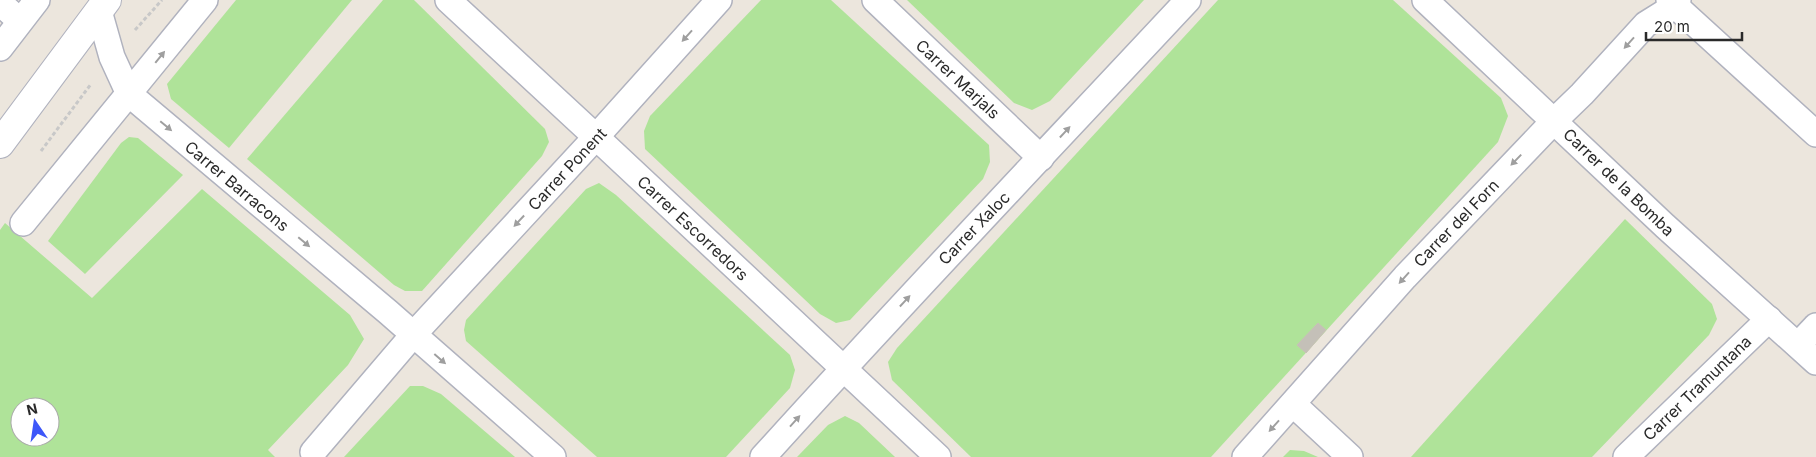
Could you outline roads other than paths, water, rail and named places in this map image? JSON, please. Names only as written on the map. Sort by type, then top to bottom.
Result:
[{"type":"street","points":[[0,48],[37,0]]},
{"type":"street","points":[[23,223],[205,0]]},
{"type":"street","name":"Carrer Escorredors","points":[[448,0],[938,457]]},
{"type":"street","name":"Carrer Ponent","points":[[413,336],[719,0]]},
{"type":"street","name":"Carrer Marjals","points":[[875,0],[1041,158]]},
{"type":"street","name":"Carrer Xaloc","points":[[763,457],[843,368],[1188,0]]},
{"type":"street","name":"Carrer de la Bomba","points":[[1425,0],[1665,226],[1816,362]]},
{"type":"street","points":[[1674,2],[1816,134]]},
{"type":"street","name":"Carrer del Forn","points":[[1245,457],[1294,404],[1405,276],[1582,94],[1646,24],[1674,2]]},
{"type":"street","points":[[0,3],[20,21]]},
{"type":"street","points":[[0,144],[103,5]]},
{"type":"street","name":"Carrer Barracons","points":[[103,5],[112,57],[129,94],[553,457]]},
{"type":"street","name":"Carrer Tramuntana","points":[[1626,457],[1768,319]]},
{"type":"street","points":[[1798,345],[1816,326]]},
{"type":"street","points":[[313,452],[413,336]]},
{"type":"street","points":[[1294,404],[1350,457]]}]
